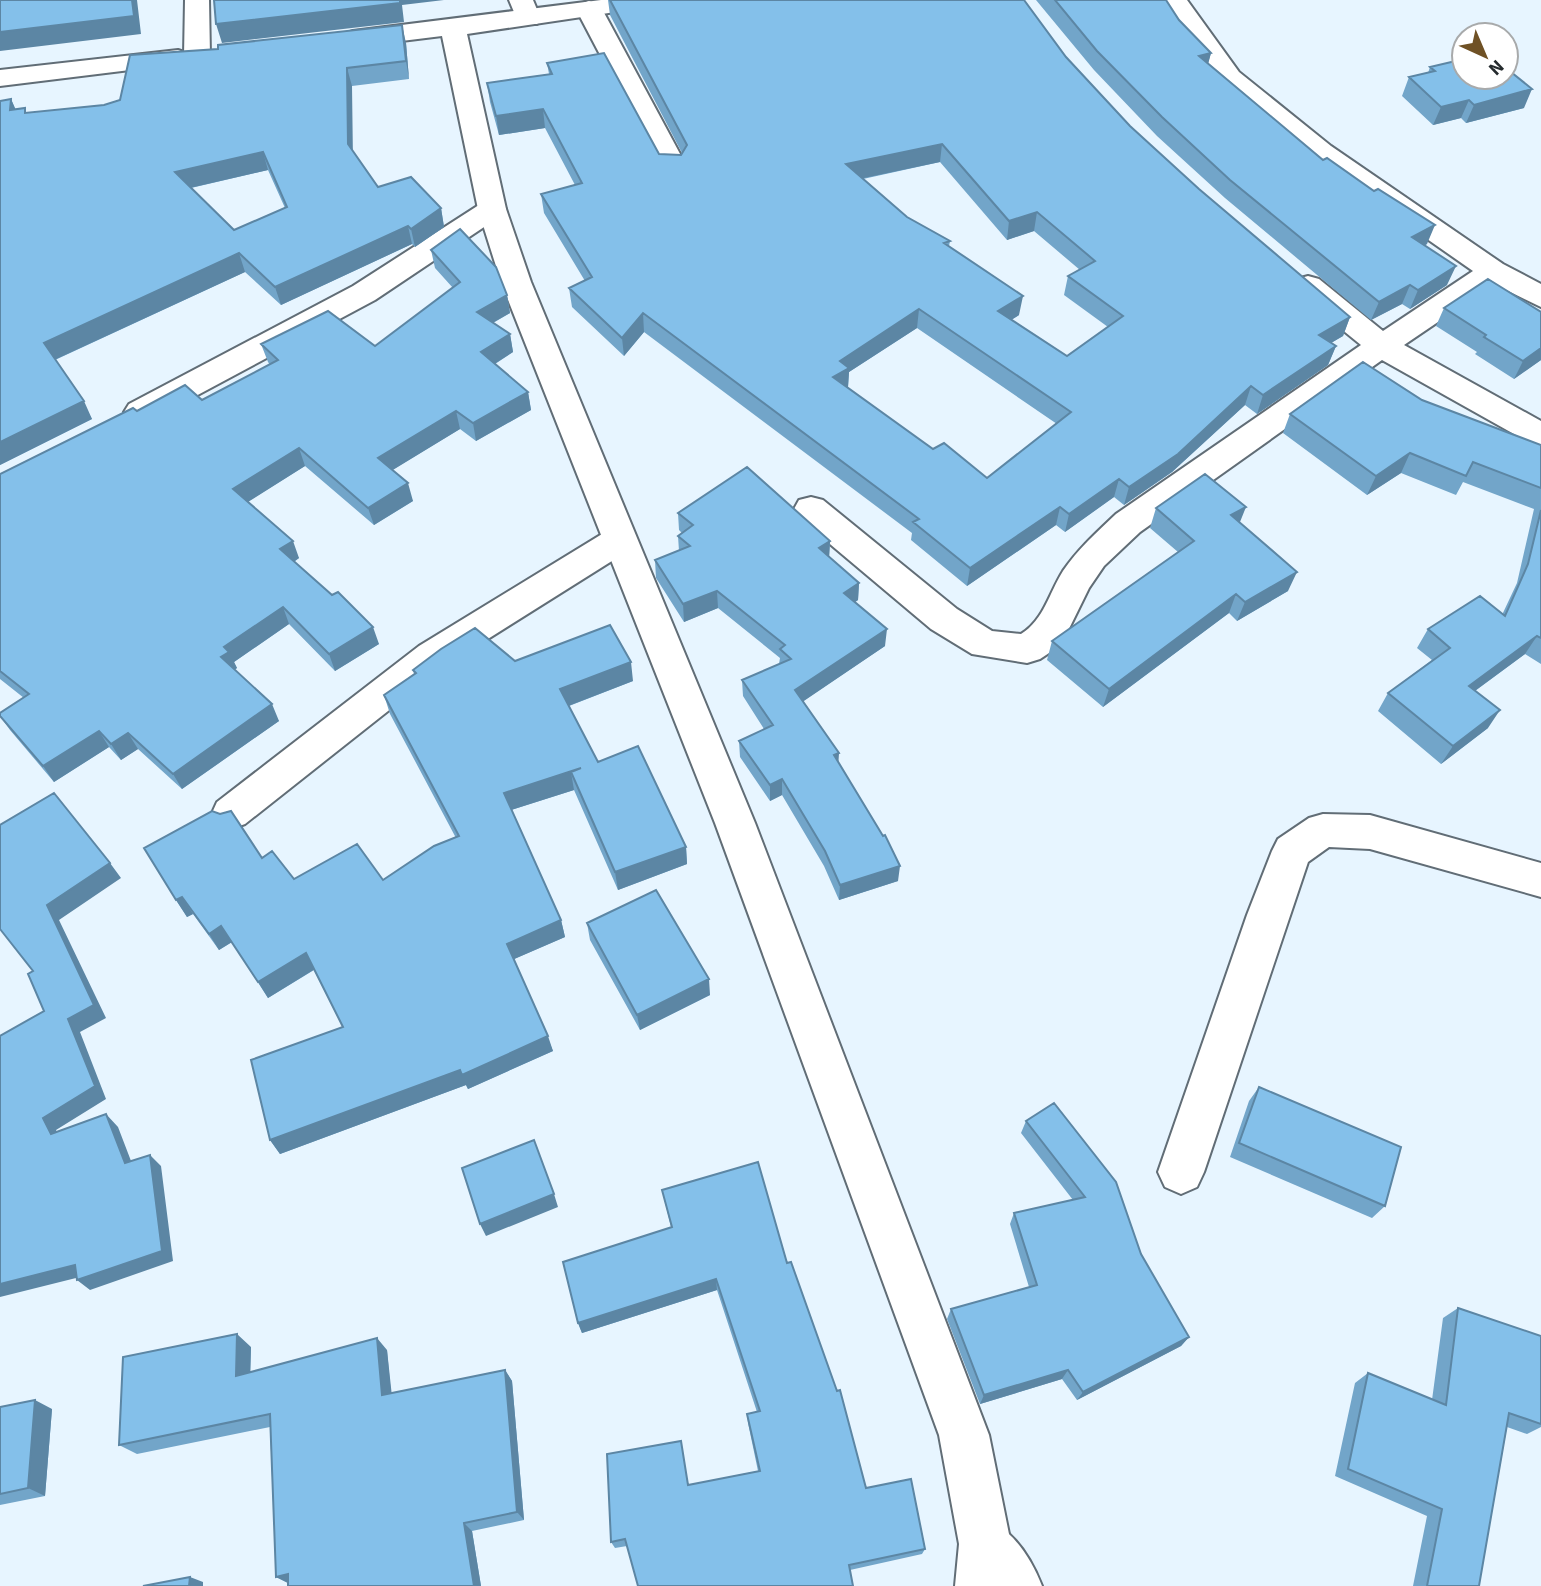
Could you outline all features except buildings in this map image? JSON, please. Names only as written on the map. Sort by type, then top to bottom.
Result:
[{"type":"street","points":[[197,0],[197,56]]},
{"type":"street","points":[[334,41],[453,28],[524,10],[589,9],[649,0]]},
{"type":"street","points":[[1174,0],[1230,78],[1321,152],[1493,271],[1541,297]]},
{"type":"street","points":[[589,9],[672,164]]},
{"type":"street","points":[[453,28],[492,209],[516,282],[735,823],[964,1435],[983,1565],[1016,1586]]},
{"type":"street","points":[[0,78],[225,53]]},
{"type":"street","points":[[118,423],[338,311],[423,259],[492,209]]},
{"type":"street","points":[[811,509],[944,619],[985,645],[1027,649],[1048,635],[1075,581],[1092,558],[1128,523],[1203,473],[1293,405],[1493,271]]},
{"type":"street","points":[[1290,272],[1382,346],[1541,435]]},
{"type":"street","points":[[231,813],[432,656],[619,540]]},
{"type":"street","points":[[1181,1172],[1292,851],[1323,830],[1370,832],[1541,880]]}]
